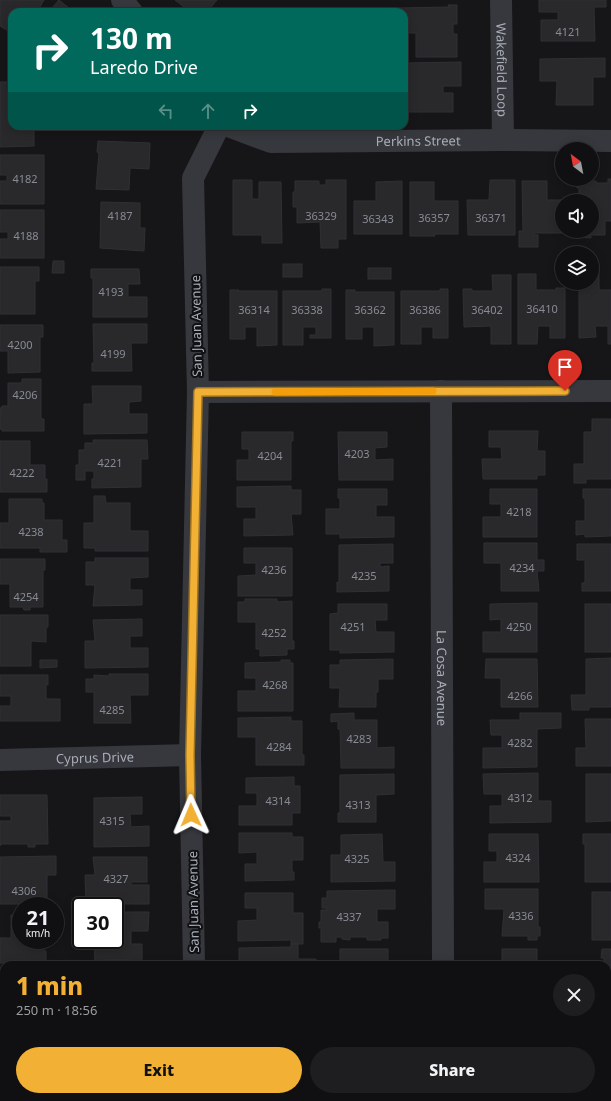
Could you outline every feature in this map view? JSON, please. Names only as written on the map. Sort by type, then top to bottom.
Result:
[{"type":"street","points":[[122,0],[129,8]]},
{"type":"street","name":"Wakefield Loop","points":[[501,0],[502,140]]},
{"type":"street","name":"San Juan Avenue","points":[[194,961],[190,755],[198,392],[193,178],[217,130]]},
{"type":"street","name":"Perkins Street","points":[[239,130],[271,142],[502,140],[611,141]]},
{"type":"street","name":"La Cosa Avenue","points":[[441,391],[443,961]]},
{"type":"street","points":[[198,392],[611,391]]},
{"type":"street","name":"Cyprus Drive","points":[[0,760],[190,755]]},
{"type":"building","points":[[0,0],[44,0],[39,8],[8,8],[8,31],[0,26]]},
{"type":"building","points":[[59,0],[69,8],[52,8]]},
{"type":"building","points":[[175,0],[217,0],[210,8],[185,8]]},
{"type":"building","points":[[539,0],[606,0],[606,7],[594,7],[595,41],[541,41],[541,20],[558,20],[558,12],[539,12]]},
{"type":"building","points":[[448,5],[457,5],[457,24],[453,24],[453,34],[457,34],[457,57],[416,57],[416,33],[408,33],[408,8],[399,8],[449,7]]},
{"type":"building","points":[[605,58],[605,77],[593,77],[593,105],[556,105],[557,81],[540,81],[540,59]]},
{"type":"building","points":[[461,62],[461,86],[443,86],[443,93],[453,93],[453,112],[408,112],[408,63]]},
{"type":"building","points":[[0,82],[8,82],[8,130],[34,130],[34,146],[0,147]]},
{"type":"building","points":[[98,141],[150,143],[149,169],[130,168],[129,190],[96,189],[99,153],[97,152]]},
{"type":"building","points":[[0,155],[44,155],[44,204],[0,204],[0,181],[7,181],[7,175],[0,175]]},
{"type":"building","points":[[608,179],[611,179],[611,221],[605,221],[605,235],[599,235],[599,194],[579,194],[579,188],[577,188],[577,186],[599,186],[599,183],[608,183]]},
{"type":"building","points":[[233,180],[252,180],[252,199],[259,199],[259,182],[281,182],[282,243],[262,243],[262,235],[233,235]]},
{"type":"building","points":[[326,180],[346,180],[346,239],[338,239],[338,248],[321,248],[320,222],[297,223],[297,207],[293,207],[295,181],[319,181],[319,185],[326,185]]},
{"type":"building","points":[[490,180],[515,180],[515,235],[468,235],[467,200],[489,200]]},
{"type":"building","points":[[402,181],[402,234],[354,234],[354,201],[376,201],[376,182]]},
{"type":"building","points":[[522,181],[547,181],[547,200],[555,200],[555,233],[534,233],[534,235],[538,235],[538,247],[519,247],[519,231],[523,231]]},
{"type":"building","points":[[410,182],[434,182],[434,201],[458,201],[458,234],[410,236]]},
{"type":"building","points":[[101,202],[140,203],[140,228],[145,228],[144,251],[100,248]]},
{"type":"building","points":[[0,210],[44,210],[44,258],[0,258],[0,239],[8,239],[8,232],[0,232]]},
{"type":"building","points":[[53,261],[64,261],[64,273],[52,273]]},
{"type":"building","points":[[283,264],[302,264],[302,277],[283,277]]},
{"type":"building","points":[[0,267],[39,267],[39,281],[35,281],[35,314],[0,314]]},
{"type":"building","points":[[368,268],[391,268],[391,279],[368,279]]},
{"type":"building","points":[[91,269],[139,269],[140,284],[128,284],[128,297],[147,297],[147,317],[93,317],[93,278],[91,278]]},
{"type":"building","points":[[518,274],[536,274],[536,290],[565,290],[565,338],[550,338],[550,326],[538,326],[537,344],[518,344]]},
{"type":"building","points":[[492,275],[511,275],[511,344],[491,344],[491,326],[464,327],[463,289],[472,289],[472,291],[493,291]]},
{"type":"building","points":[[322,289],[331,289],[331,338],[310,338],[310,335],[316,335],[316,327],[303,327],[303,345],[283,345],[283,291],[322,291]]},
{"type":"building","points":[[440,289],[448,289],[448,338],[433,338],[433,327],[421,327],[421,344],[401,344],[401,291],[440,291]]},
{"type":"building","points":[[230,290],[277,291],[277,345],[257,346],[257,327],[245,327],[245,339],[230,339]]},
{"type":"building","points":[[346,290],[355,290],[355,292],[394,292],[394,345],[374,346],[374,327],[362,327],[362,339],[346,339]]},
{"type":"building","points":[[579,290],[611,290],[611,344],[608,344],[608,326],[595,326],[596,337],[579,338]]},
{"type":"building","points":[[93,324],[147,324],[147,343],[131,343],[132,371],[92,371],[92,363],[94,363]]},
{"type":"building","points":[[0,325],[43,325],[43,337],[40,337],[40,372],[8,373],[8,351],[0,351]]},
{"type":"building","points":[[22,379],[41,379],[41,419],[44,419],[44,431],[2,431],[2,429],[0,429],[0,408],[2,408],[2,406],[8,406],[8,383],[22,383]]},
{"type":"building","points":[[92,386],[141,386],[141,401],[129,402],[129,414],[147,414],[147,433],[84,434],[84,404],[93,404]]},
{"type":"building","points":[[592,419],[611,419],[611,479],[586,479],[586,483],[574,483],[574,464],[584,464],[584,432],[592,432]]},
{"type":"building","points":[[489,431],[538,431],[537,451],[545,451],[545,475],[537,475],[537,479],[483,479],[482,459],[502,459],[501,447],[489,447]]},
{"type":"building","points":[[242,432],[293,432],[293,441],[291,441],[291,480],[237,480],[237,460],[249,460],[249,449],[242,449]]},
{"type":"building","points":[[338,432],[387,432],[387,447],[375,448],[375,460],[393,459],[393,480],[339,480]]},
{"type":"building","points":[[93,440],[147,440],[148,459],[141,459],[141,487],[92,488],[94,471],[85,471],[85,480],[76,480],[76,465],[79,465],[79,450],[85,450],[85,443],[94,443]]},
{"type":"building","points":[[0,441],[30,441],[30,465],[45,465],[47,492],[0,492]]},
{"type":"building","points":[[291,486],[291,490],[301,490],[301,514],[291,514],[293,535],[244,536],[244,519],[256,519],[256,507],[237,507],[237,487]]},
{"type":"building","points":[[338,489],[387,489],[387,505],[376,505],[376,517],[394,517],[394,537],[340,538],[340,534],[326,534],[326,509],[340,509]]},
{"type":"building","points":[[490,489],[537,489],[537,537],[483,537],[483,517],[501,517],[501,504],[490,504]]},
{"type":"building","points":[[583,489],[611,489],[611,536],[585,537],[585,534],[576,535],[576,521],[585,521],[585,498],[583,498]]},
{"type":"building","points":[[94,496],[105,496],[106,503],[130,503],[130,531],[148,531],[148,551],[95,551],[95,548],[84,548],[84,523],[94,523]]},
{"type":"building","points":[[9,499],[42,499],[42,503],[44,503],[44,520],[62,520],[62,540],[67,540],[67,552],[40,552],[40,548],[0,548],[0,523],[9,523]]},
{"type":"building","points":[[484,543],[537,543],[537,560],[544,560],[544,571],[537,571],[539,591],[501,591],[501,563],[484,563]]},
{"type":"building","points":[[393,544],[393,563],[380,563],[380,567],[389,566],[389,591],[337,592],[337,582],[339,583],[339,545]]},
{"type":"building","points":[[577,544],[611,544],[611,591],[582,591],[582,583],[585,583],[585,560],[577,560]]},
{"type":"building","points":[[244,548],[292,548],[292,596],[238,596],[238,576],[256,575],[256,563],[244,563]]},
{"type":"building","points":[[95,558],[148,558],[148,577],[130,578],[130,590],[142,590],[142,605],[93,606],[95,585],[86,585],[86,562],[95,562]]},
{"type":"building","points":[[0,559],[45,559],[45,570],[43,570],[43,607],[30,607],[30,610],[24,610],[23,607],[10,607],[10,584],[0,584]]},
{"type":"building","points":[[245,599],[277,599],[277,602],[292,601],[292,641],[294,641],[294,649],[287,649],[287,655],[260,656],[260,649],[256,649],[256,622],[238,622],[238,602],[245,602]]},
{"type":"building","points":[[537,603],[537,652],[483,652],[483,632],[501,632],[501,619],[490,620],[490,604]]},
{"type":"building","points":[[338,604],[387,604],[387,620],[375,620],[376,632],[394,632],[394,652],[340,653],[340,650],[330,650],[330,614],[338,613]]},
{"type":"building","points":[[585,604],[611,604],[611,652],[585,652]]},
{"type":"building","points":[[0,615],[48,615],[46,642],[31,641],[31,666],[0,666]]},
{"type":"building","points":[[142,619],[142,636],[130,636],[130,648],[148,648],[148,667],[85,668],[85,641],[95,641],[93,620]]},
{"type":"building","points":[[611,658],[611,707],[589,707],[589,710],[572,710],[571,695],[586,695],[586,659]]},
{"type":"building","points":[[393,659],[393,679],[378,679],[376,707],[339,707],[340,688],[330,688],[330,665],[340,665],[340,660]]},
{"type":"building","points":[[486,659],[537,659],[538,707],[501,707],[501,678],[485,678]]},
{"type":"building","points":[[40,660],[57,660],[57,667],[40,668]]},
{"type":"building","points":[[281,660],[290,660],[290,663],[293,663],[293,711],[238,711],[238,691],[256,691],[256,678],[245,678],[245,663],[281,662]]},
{"type":"building","points":[[109,674],[148,674],[148,695],[130,695],[131,723],[94,723],[94,692],[86,692],[86,679],[94,679],[94,675],[109,676]]},
{"type":"building","points":[[0,675],[48,675],[48,685],[46,684],[46,699],[60,699],[60,721],[0,721],[0,706],[11,706],[11,696],[0,696]]},
{"type":"building","points":[[354,713],[354,720],[377,720],[377,748],[394,747],[394,768],[341,768],[340,729],[338,729],[338,721],[331,722],[331,714]]},
{"type":"building","points":[[520,713],[561,713],[561,728],[537,729],[537,767],[483,768],[483,748],[502,748],[502,735],[491,735],[490,720],[520,720]]},
{"type":"building","points":[[291,717],[291,721],[302,721],[302,755],[304,755],[304,765],[256,765],[256,737],[238,737],[238,718]]},
{"type":"building","points":[[585,719],[611,719],[611,766],[576,766],[576,748],[586,748]]},
{"type":"building","points":[[538,773],[538,801],[551,801],[551,822],[490,823],[490,806],[502,806],[502,794],[484,794],[483,774]]},
{"type":"building","points":[[394,774],[394,794],[376,795],[376,822],[338,822],[338,813],[340,813],[340,775]]},
{"type":"building","points":[[586,774],[611,774],[611,821],[586,822]]},
{"type":"building","points":[[294,777],[294,786],[300,786],[300,813],[292,813],[292,825],[239,825],[239,806],[257,806],[257,793],[246,793],[246,778]]},
{"type":"building","points":[[0,795],[47,795],[48,844],[35,844],[35,847],[28,847],[28,844],[1,844],[0,846],[0,821],[11,821],[11,816],[0,816]]},
{"type":"building","points":[[142,797],[142,814],[130,814],[131,827],[149,826],[149,846],[94,847],[94,798]]},
{"type":"building","points":[[239,833],[292,833],[292,837],[303,837],[303,860],[292,860],[294,880],[245,881],[245,864],[257,864],[257,852],[239,853]]},
{"type":"building","points":[[382,834],[383,862],[395,862],[395,881],[331,882],[331,855],[341,855],[341,835]]},
{"type":"building","points":[[489,834],[538,834],[539,882],[484,882],[484,862],[497,862],[497,851],[489,851]]},
{"type":"building","points":[[583,834],[611,834],[611,882],[585,882],[585,844],[583,844]]},
{"type":"building","points":[[56,856],[56,875],[47,875],[47,897],[12,897],[12,904],[0,904],[0,857]]},
{"type":"building","points":[[93,857],[147,857],[147,882],[131,882],[131,885],[149,885],[149,904],[124,904],[124,897],[86,897],[85,875],[95,875]]},
{"type":"building","points":[[485,889],[538,889],[538,927],[540,927],[540,936],[537,936],[537,940],[528,940],[528,936],[502,936],[504,909],[485,909]]},
{"type":"building","points":[[395,890],[395,909],[377,909],[377,922],[388,922],[388,938],[381,938],[381,940],[367,940],[367,937],[350,937],[350,940],[342,939],[342,937],[336,937],[336,942],[321,942],[321,928],[319,928],[319,922],[321,922],[321,910],[327,910],[327,908],[322,908],[322,898],[327,898],[327,891]]},
{"type":"building","points":[[592,892],[611,892],[611,940],[592,940]]},
{"type":"building","points":[[245,893],[293,893],[293,913],[303,913],[303,944],[291,944],[291,940],[238,941],[238,921],[257,920],[257,908],[245,908]]},
{"type":"building","points":[[124,912],[149,912],[148,931],[131,931],[131,944],[142,944],[142,961],[95,961],[94,949],[124,949]]},
{"type":"building","points":[[12,915],[12,949],[44,949],[44,951],[46,951],[46,961],[0,961],[0,938],[11,938]]},
{"type":"building","points":[[291,944],[298,944],[298,959],[316,959],[316,961],[239,961],[239,948],[291,947]]},
{"type":"building","points":[[340,949],[388,949],[388,961],[340,961]]},
{"type":"building","points":[[502,949],[537,949],[537,961],[502,961]]},
{"type":"building","points":[[602,949],[611,949],[611,961],[604,961],[604,958],[601,958]]},
{"type":"slow traffic","points":[[275,392],[433,391]]},
{"type":"route","points":[[191,815],[190,755],[198,392],[565,391]]}]
